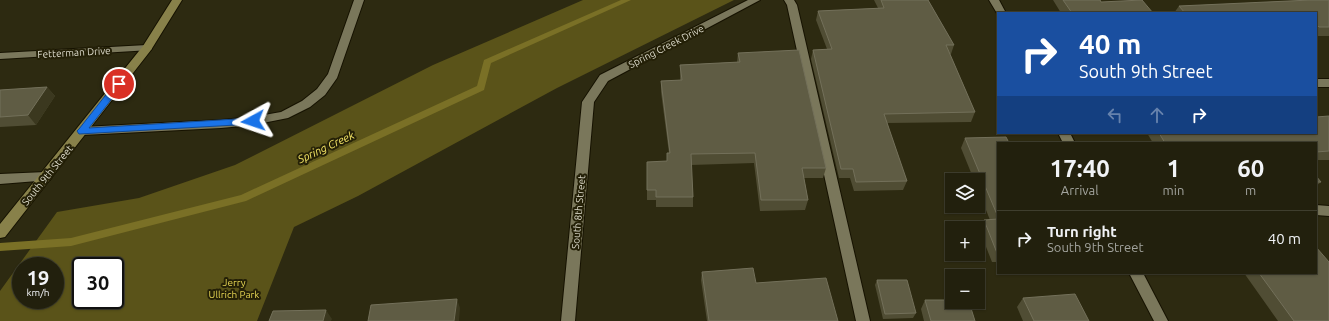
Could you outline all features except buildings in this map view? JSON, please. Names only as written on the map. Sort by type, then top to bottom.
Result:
[{"type":"street","name":"South 9th Street","points":[[3,228],[147,48],[177,0]]},
{"type":"street","points":[[82,131],[228,124],[284,115],[306,104],[321,92],[333,75],[359,0]]},
{"type":"street","name":"Spring Creek Drive","points":[[588,102],[604,78],[755,0]]},
{"type":"street","points":[[788,0],[792,5],[863,321]]},
{"type":"street","points":[[994,0],[1000,12]]},
{"type":"street","name":"Fetterman Drive","points":[[0,56],[147,48]]},
{"type":"street","points":[[1317,83],[1329,83]]},
{"type":"street","name":"South 8th Street","points":[[568,321],[588,102]]},
{"type":"street","points":[[0,180],[46,176]]},
{"type":"street","points":[[1317,210],[1329,211]]},
{"type":"street","points":[[1137,274],[1161,321]]},
{"type":"green space","name":"Jerry Ullrich Park","points":[[583,0],[734,0],[557,88],[358,196],[294,227],[257,321],[0,321],[0,291],[12,274],[12,309],[64,309],[64,257],[25,257],[57,212],[139,198],[235,165],[433,65]]},
{"type":"waterway","name":"Spring Creek","points":[[0,247],[71,242],[243,198],[481,88],[487,62],[627,0]]},
{"type":"route","points":[[119,84],[82,131],[253,121]]}]
